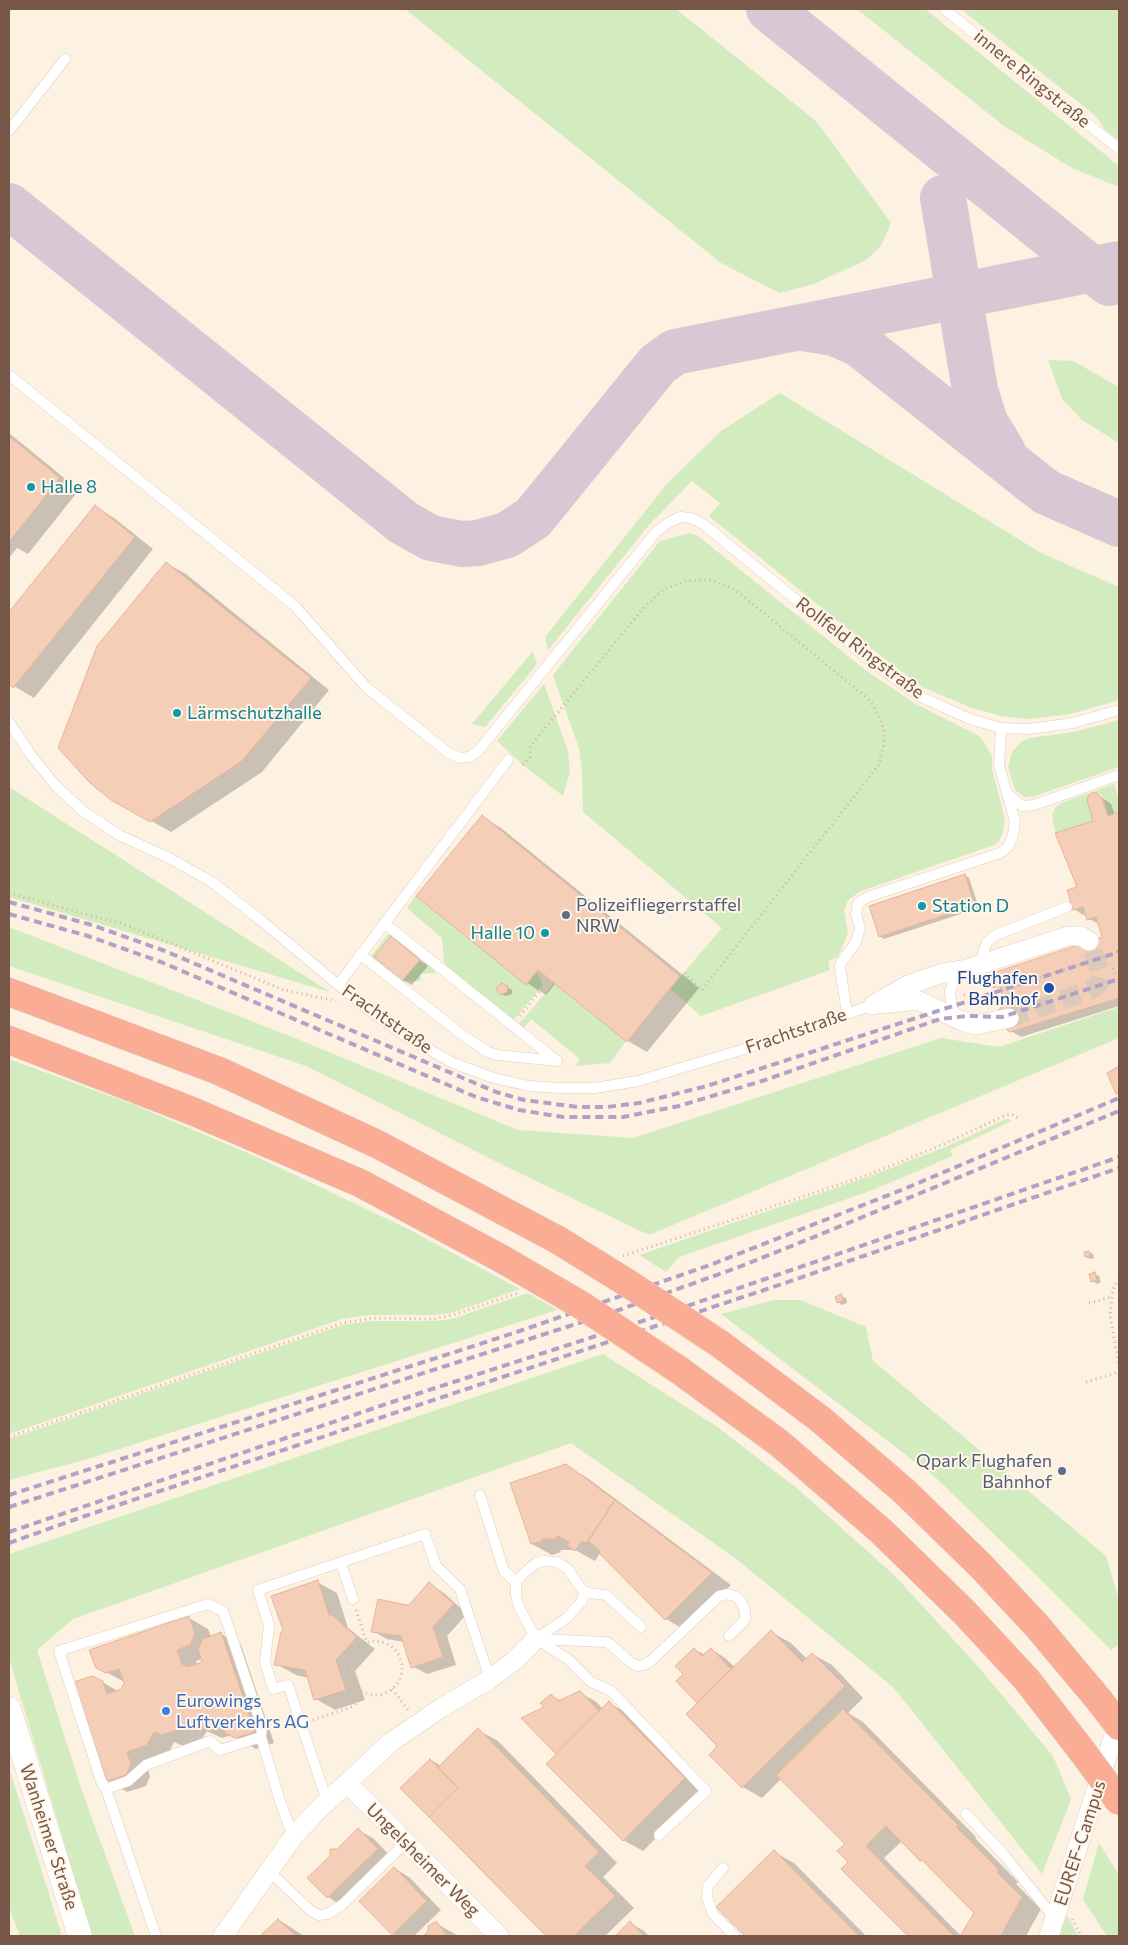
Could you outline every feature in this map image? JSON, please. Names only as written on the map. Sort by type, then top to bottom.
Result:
[{"type":"highway","points":[[9,992],[219,1071],[377,1144],[558,1240],[720,1344],[820,1419],[904,1492],[980,1566],[1037,1626],[1119,1726]]},
{"type":"highway","points":[[9,1040],[192,1111],[351,1179],[502,1259],[581,1304],[679,1370],[779,1443],[881,1531],[965,1613],[1027,1680],[1119,1801]]},
{"type":"street","name":"Frachtstraße","points":[[873,1005],[908,985],[944,973],[963,970],[1068,936],[1081,936],[1089,940]]},
{"type":"street","name":"Frachtstraße","points":[[873,1005],[917,1000],[976,1025],[1009,1018]]},
{"type":"street","points":[[223,1936],[293,1837],[327,1801],[391,1742],[418,1722],[490,1680],[514,1661],[536,1639]]},
{"type":"street","name":"Wanheimer Straße","points":[[9,1709],[80,1936]]},
{"type":"street","name":"EUREF-Campus","points":[[1058,1923],[1119,1720]]},
{"type":"street","name":"Ungelsheimer Weg","points":[[347,1783],[499,1936]]},
{"type":"lane","name":"innere Ringstraße","points":[[944,9],[1119,149]]},
{"type":"lane","points":[[9,131],[65,59]]},
{"type":"lane","name":"Rollfeld Ringstraße","points":[[9,375],[295,606],[366,687],[450,754],[460,758],[470,757],[478,751],[656,532],[680,517],[691,518],[703,524],[870,660],[919,696],[970,719],[1001,728],[1029,729],[1073,723],[1119,710]]},
{"type":"lane","name":"Frachtstraße","points":[[9,722],[31,755],[55,785],[83,811],[119,835],[171,859],[212,882],[264,922],[341,988],[405,1036],[453,1063],[494,1078],[529,1086],[560,1088],[595,1088],[638,1081],[751,1047],[873,1005]]},
{"type":"lane","points":[[847,1013],[841,963],[856,942],[860,928],[856,914],[858,903],[868,897],[1000,853],[1008,847],[1013,835],[1015,821],[999,765],[1001,728]]},
{"type":"lane","points":[[341,988],[360,954],[508,760]]},
{"type":"lane","points":[[1007,793],[1022,806],[1034,805],[1119,775]]},
{"type":"lane","points":[[986,962],[983,953],[987,942],[996,936],[1067,906]]},
{"type":"lane","points":[[360,954],[461,1034],[486,1051],[497,1056],[557,1061],[384,923]]},
{"type":"lane","points":[[962,1020],[952,1008],[950,992],[956,976],[963,970]]},
{"type":"lane","points":[[480,1495],[504,1571],[516,1582]]},
{"type":"lane","points":[[327,1801],[288,1684],[273,1689],[265,1662],[269,1625],[258,1590],[425,1534],[436,1566],[460,1589],[490,1680]]},
{"type":"lane","points":[[641,1627],[606,1595],[586,1592],[563,1565],[551,1561],[536,1563],[516,1582],[516,1596],[519,1607],[536,1639],[568,1659],[591,1682],[611,1691],[706,1792],[659,1835]]},
{"type":"lane","points":[[341,1563],[353,1600]]},
{"type":"lane","points":[[536,1639],[568,1617],[578,1606],[586,1592]]},
{"type":"lane","points":[[536,1639],[606,1642],[630,1662],[637,1666],[644,1665],[652,1660],[719,1596],[728,1594],[737,1597],[745,1611],[745,1619],[729,1636]]},
{"type":"lane","points":[[156,1936],[106,1789],[101,1781],[59,1651],[208,1604],[223,1611],[262,1727],[261,1737],[293,1837]]},
{"type":"lane","points":[[106,1789],[128,1781],[146,1765],[210,1741],[220,1750],[261,1737]]},
{"type":"lane","points":[[966,1814],[1005,1856],[1058,1923]]},
{"type":"lane","points":[[269,1871],[310,1911],[319,1915],[328,1914],[412,1848]]},
{"type":"lane","points":[[723,1868],[708,1886],[707,1897],[713,1914],[734,1936]]},
{"type":"path","points":[[523,765],[530,758],[532,744],[646,604],[664,589],[686,581],[710,580],[733,588],[866,696],[873,704],[882,723],[884,734],[884,745],[878,766],[702,990],[684,973]]},
{"type":"path","points":[[9,893],[126,925],[284,990],[336,1001],[341,988]]},
{"type":"path","points":[[950,992],[978,998],[1119,952]]},
{"type":"path","points":[[1112,963],[1116,974]]},
{"type":"path","points":[[512,1026],[549,979]]},
{"type":"path","points":[[1000,990],[998,986],[994,987],[994,984],[997,983],[997,986],[994,986],[993,984],[1007,980]]},
{"type":"path","points":[[1119,1279],[1111,1297],[1110,1324],[1119,1366]]},
{"type":"path","points":[[1089,1303],[1111,1297]]},
{"type":"path","points":[[1086,1382],[1119,1372]]},
{"type":"path","points":[[353,1600],[366,1642]]},
{"type":"path","points":[[366,1642],[382,1642],[390,1646],[400,1659],[401,1675],[392,1689],[377,1695],[361,1691],[350,1680],[348,1665],[354,1651],[366,1642]]},
{"type":"path","points":[[392,1689],[401,1700]]},
{"type":"path","points":[[301,1724],[354,1706],[361,1691]]},
{"type":"path","points":[[1058,1923],[1081,1936]]},
{"type":"green space","points":[[405,9],[676,9],[816,121],[891,223],[881,246],[866,260],[814,284],[780,293],[721,263]]},
{"type":"green space","points":[[857,9],[925,9],[1119,166],[1119,187],[1072,168],[1004,126]]},
{"type":"green space","points":[[961,9],[1119,9],[1119,140],[1104,129],[1097,117]]},
{"type":"green space","points":[[1048,360],[1073,361],[1119,387],[1119,443],[1082,420],[1062,399]]},
{"type":"green space","points":[[780,393],[1041,553],[1119,587],[1119,700],[1071,714],[1029,719],[1001,716],[972,708],[922,687],[876,652],[709,516],[720,503],[692,481],[649,525],[548,650],[545,637],[666,485],[721,431]]},
{"type":"green space","points":[[690,533],[698,536],[864,669],[914,703],[981,737],[992,756],[992,770],[1005,819],[1003,832],[999,841],[994,845],[861,891],[848,900],[844,911],[848,933],[838,957],[828,961],[830,970],[701,1016],[670,989],[722,928],[583,812],[582,770],[579,748],[553,675],[660,541]]},
{"type":"green space","points":[[533,651],[537,664],[485,727],[472,724]]},
{"type":"green space","points":[[544,684],[568,751],[570,772],[563,796],[523,765],[497,741]]},
{"type":"green space","points":[[1119,720],[1119,767],[1035,796],[1024,797],[1015,790],[1008,767],[1012,752],[1022,741],[1074,732]]},
{"type":"green space","points":[[1114,784],[1119,800],[1119,813],[1109,816],[1103,797],[1099,793],[1094,794],[1095,821],[1057,833],[1054,829],[1052,815],[1055,808],[1061,803]]},
{"type":"green space","points":[[9,787],[330,992],[9,897]]},
{"type":"green space","points":[[416,895],[526,984],[535,973],[538,975],[543,985],[512,1022],[450,971],[444,962],[442,938],[407,908]]},
{"type":"green space","points":[[9,927],[290,1036],[518,1130],[633,1138],[941,1038],[999,1047],[1119,1007],[1119,1038],[649,1235],[507,1167],[306,1066],[9,966]]},
{"type":"green space","points":[[389,933],[393,934],[374,957],[384,966],[382,967],[371,956]]},
{"type":"green space","points":[[419,961],[423,964],[425,962],[435,971],[434,973],[420,974],[421,981],[401,982]]},
{"type":"green space","points":[[554,983],[626,1041],[610,1063],[575,1066],[580,1059],[531,1019],[522,1030],[517,1026]]},
{"type":"green space","points":[[9,1059],[137,1106],[257,1157],[406,1228],[520,1289],[451,1313],[434,1315],[369,1315],[342,1319],[9,1434]]},
{"type":"green space","points":[[1006,1119],[1012,1121],[950,1150],[953,1156],[870,1191],[679,1257],[666,1272],[639,1255],[868,1177],[948,1146]]},
{"type":"green space","points":[[528,1293],[557,1310],[91,1458],[9,1480],[9,1439],[343,1325],[371,1321],[434,1321],[452,1319]]},
{"type":"green space","points":[[774,1300],[800,1300],[866,1327],[873,1361],[1106,1556],[1119,1600],[1119,1645],[1111,1650],[935,1477],[721,1314]]},
{"type":"green space","points":[[603,1354],[716,1426],[799,1490],[895,1576],[975,1663],[1053,1756],[1071,1799],[1042,1874],[894,1688],[735,1558],[571,1443],[73,1619],[37,1650],[82,1791],[135,1936],[92,1936],[9,1658],[9,1554]]},
{"type":"green space","points":[[9,1768],[62,1936],[20,1936],[9,1908]]},
{"type":"green space","points":[[1099,1843],[1119,1875],[1119,1936],[1107,1936],[1083,1899]]},
{"type":"green space","points":[[1064,1910],[1078,1936],[1055,1936]]},
{"type":"building","name":"Halle 8","points":[[9,436],[60,478],[9,542]]},
{"type":"building","points":[[95,505],[135,537],[13,688],[9,684],[9,612]]},
{"type":"building","name":"Lärmschutzhalle","points":[[166,562],[311,678],[242,761],[150,822],[111,800],[90,783],[58,748],[97,646]]},
{"type":"building","points":[[1092,793],[1097,793],[1101,797],[1108,816],[1119,812],[1119,998],[1010,1032],[1008,1031],[1003,1013],[999,1010],[1004,1003],[999,982],[994,983],[990,978],[993,973],[1102,937],[1096,917],[1087,920],[1083,907],[1073,910],[1067,890],[1077,887],[1055,833],[1093,821],[1087,800]]},
{"type":"building","name":"Halle 10","points":[[482,815],[680,976],[627,1042],[538,970],[526,985],[416,896]]},
{"type":"building","name":"Station D","points":[[965,874],[975,905],[879,937],[869,906]]},
{"type":"building","points":[[391,936],[420,960],[402,981],[374,957]]},
{"type":"building","points":[[501,983],[508,986],[507,992],[501,995],[496,989]]},
{"type":"building","points":[[1119,1066],[1119,1093],[1116,1094],[1107,1073]]},
{"type":"building","points":[[1089,1251],[1091,1256],[1085,1257],[1084,1252]]},
{"type":"building","points":[[1095,1272],[1097,1280],[1091,1282],[1089,1274]]},
{"type":"building","points":[[841,1294],[844,1300],[837,1303],[835,1297]]},
{"type":"building","points":[[566,1464],[615,1500],[588,1541],[585,1543],[582,1541],[575,1551],[567,1545],[569,1542],[558,1536],[556,1539],[542,1539],[542,1541],[531,1544],[510,1483]]},
{"type":"building","points":[[615,1500],[712,1573],[665,1620],[599,1553],[600,1551],[588,1541]]},
{"type":"building","points":[[318,1580],[329,1615],[332,1615],[357,1637],[336,1660],[346,1690],[314,1700],[305,1670],[274,1665],[283,1630],[271,1596]]},
{"type":"building","points":[[429,1582],[454,1604],[433,1627],[443,1657],[411,1668],[401,1636],[371,1632],[378,1599],[406,1605],[410,1604]]},
{"type":"building","points":[[189,1616],[195,1634],[190,1645],[177,1650],[182,1664],[188,1667],[202,1662],[198,1649],[203,1639],[221,1632],[255,1732],[235,1738],[225,1733],[221,1721],[201,1728],[187,1720],[183,1728],[162,1735],[154,1732],[147,1745],[127,1752],[131,1764],[126,1775],[107,1781],[74,1682],[92,1676],[103,1681],[107,1694],[121,1689],[124,1683],[119,1669],[106,1673],[96,1668],[89,1650]]},
{"type":"building","points":[[771,1630],[802,1662],[812,1653],[845,1686],[742,1788],[709,1755],[717,1746],[686,1714]]},
{"type":"building","points":[[694,1648],[702,1656],[711,1648],[731,1669],[697,1703],[676,1681],[683,1674],[675,1666]]},
{"type":"building","points":[[580,1691],[599,1711],[556,1754],[521,1718],[544,1707],[540,1703],[551,1694],[558,1701]]},
{"type":"building","points":[[609,1701],[685,1778],[623,1841],[546,1764]]},
{"type":"building","points":[[843,1709],[958,1825],[956,1827],[999,1870],[997,1872],[1022,1897],[1001,1936],[960,1936],[974,1913],[886,1826],[866,1846],[954,1936],[908,1936],[841,1869],[848,1862],[837,1851],[845,1844],[776,1775]]},
{"type":"building","points":[[478,1728],[599,1852],[585,1866],[615,1896],[574,1936],[546,1936],[429,1817],[458,1788],[438,1767]]},
{"type":"building","points":[[430,1759],[458,1788],[429,1817],[400,1788]]},
{"type":"building","points":[[358,1828],[378,1849],[327,1898],[307,1878],[330,1856],[330,1849],[337,1849]]},
{"type":"building","points":[[774,1850],[859,1936],[745,1936],[716,1907]]},
{"type":"building","points":[[394,1867],[427,1901],[392,1935],[359,1901]]},
{"type":"building","points":[[278,1919],[296,1936],[260,1936]]},
{"type":"building","points":[[630,1921],[644,1936],[615,1936]]},
{"type":"building","points":[[437,1922],[447,1936],[423,1936],[428,1931],[428,1926]]},
{"type":"taxiway","points":[[769,9],[1109,283]]},
{"type":"taxiway","points":[[943,198],[975,390],[985,422],[1003,452]]},
{"type":"taxiway","points":[[9,206],[404,523],[431,538],[462,544],[478,543],[507,535],[533,518],[658,364],[675,352],[1119,264]]},
{"type":"taxiway","points":[[803,328],[834,333],[859,344],[1046,492],[1119,524]]},
{"type":"tunnel","points":[[1009,1018],[1093,989],[1099,983],[1101,974],[1089,941]]},
{"type":"railway","points":[[9,902],[92,925],[165,951],[496,1092],[524,1100],[578,1107],[607,1107],[639,1103],[707,1086],[1119,952]]},
{"type":"railway","points":[[9,914],[88,936],[161,962],[476,1097],[519,1110],[563,1117],[623,1117],[679,1106],[762,1081],[940,1019],[967,1016],[1002,1017],[1119,979]]},
{"type":"railway","points":[[9,1495],[514,1333],[710,1265],[904,1189],[1119,1098]]},
{"type":"railway","points":[[9,1507],[616,1311],[739,1267],[1119,1111]]},
{"type":"railway","points":[[9,1532],[389,1403],[661,1315],[1119,1157]]},
{"type":"railway","points":[[9,1543],[782,1284],[1119,1168]]},
{"type":"place","name":"Halle 8","points":[[31,487]]},
{"type":"place","name":"Lärmschutzhalle","points":[[177,713]]},
{"type":"place","name":"Station D","points":[[922,906]]},
{"type":"place","name":"Polizeifliegerrstaffel NRW","points":[[566,915]]},
{"type":"place","name":"Halle 10","points":[[545,933]]},
{"type":"place","name":"Flughafen Bahnhof","points":[[1049,988]]},
{"type":"place","name":"Qpark Flughafen Bahnhof","points":[[1062,1471]]},
{"type":"place","name":"Eurowings Luftverkehrs AG","points":[[166,1711]]}]
